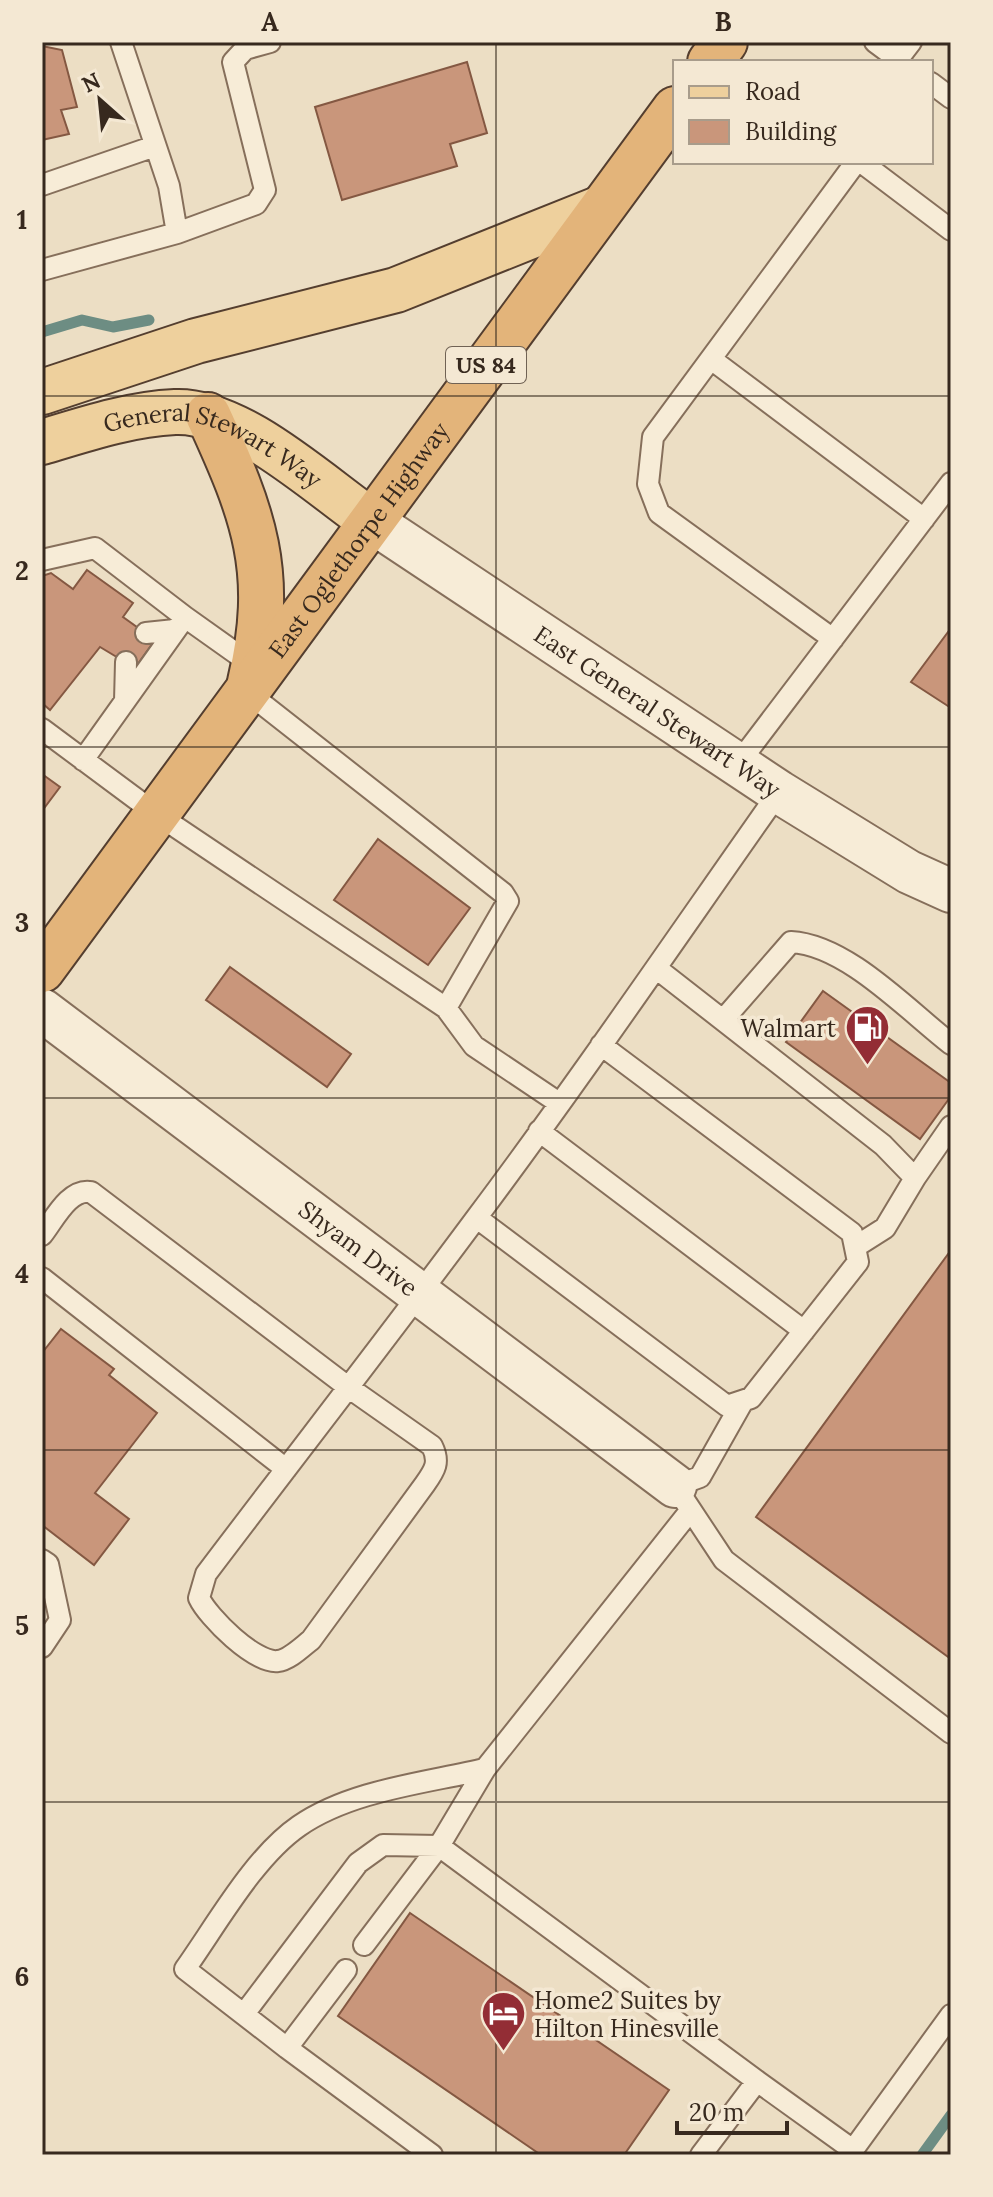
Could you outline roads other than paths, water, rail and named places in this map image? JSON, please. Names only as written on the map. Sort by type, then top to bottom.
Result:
[{"type":"highway","name":"East Oglethorpe Highway","points":[[42,970],[250,679],[371,521],[673,112]]},
{"type":"highway","points":[[208,415],[253,521],[262,563],[264,599],[250,679]]},
{"type":"main road","points":[[42,392],[196,341],[396,290],[601,208]]},
{"type":"main road","name":"General Stewart Way","points":[[42,442],[147,416],[176,412],[208,415],[249,433],[371,521]]},
{"type":"street","name":"East General Stewart Way","points":[[371,521],[779,792],[909,872],[951,891]]},
{"type":"street","name":"Shyam Drive","points":[[42,1010],[418,1293],[682,1499]]},
{"type":"lane","points":[[121,42],[169,186],[177,233]]},
{"type":"lane","points":[[42,270],[177,233],[256,204],[265,190],[233,62],[245,49],[270,42]]},
{"type":"lane","points":[[875,42],[904,54]]},
{"type":"lane","points":[[933,84],[951,98]]},
{"type":"lane","points":[[42,185],[155,146]]},
{"type":"lane","points":[[833,639],[659,513],[648,484],[653,437],[857,164]]},
{"type":"lane","points":[[861,164],[951,230]]},
{"type":"lane","points":[[711,359],[924,519]]},
{"type":"lane","points":[[737,765],[951,483]]},
{"type":"lane","points":[[42,560],[95,548],[161,599],[180,624],[250,679],[503,893],[508,901],[446,1008]]},
{"type":"lane","points":[[146,633],[180,624]]},
{"type":"lane","points":[[83,760],[180,624]]},
{"type":"lane","points":[[125,701],[126,662]]},
{"type":"lane","points":[[42,729],[155,813],[446,1008],[474,1046],[559,1103]]},
{"type":"lane","points":[[42,1235],[72,1196],[83,1190],[91,1192],[348,1387],[432,1446],[437,1456],[435,1469],[311,1640],[278,1661],[263,1659],[217,1624],[199,1598],[206,1574],[348,1387],[418,1293],[477,1218],[779,792]]},
{"type":"lane","points":[[723,1020],[791,942],[810,943],[840,957],[951,1044]]},
{"type":"lane","points":[[656,968],[883,1145],[915,1178]]},
{"type":"lane","points":[[477,1218],[727,1406],[751,1398],[858,1262],[852,1233],[601,1045]]},
{"type":"lane","points":[[855,1247],[885,1228],[951,1126]]},
{"type":"lane","points":[[539,1131],[804,1331]]},
{"type":"lane","points":[[42,1278],[286,1469]]},
{"type":"lane","points":[[364,1945],[439,1846],[485,1769],[700,1477],[743,1401]]},
{"type":"lane","points":[[682,1499],[724,1560],[951,1733]]},
{"type":"lane","points":[[42,1560],[48,1564],[60,1620],[42,1647]]},
{"type":"lane","points":[[432,2155],[185,1969],[270,1854],[298,1827],[326,1811],[485,1769]]},
{"type":"lane","points":[[244,2014],[358,1863],[383,1845],[439,1846],[853,2150],[951,2015]]},
{"type":"lane","points":[[287,2048],[346,1970]]},
{"type":"lane","points":[[701,2155],[757,2081]]},
{"type":"waterway","points":[[42,332],[82,320],[113,327],[149,320]]},
{"type":"waterway","points":[[922,2155],[951,2115]]},
{"type":"place","name":"Walmart","points":[[867,1067]]},
{"type":"place","name":"Home2 Suites by Hilton Hinesville","points":[[503,2053]]}]
